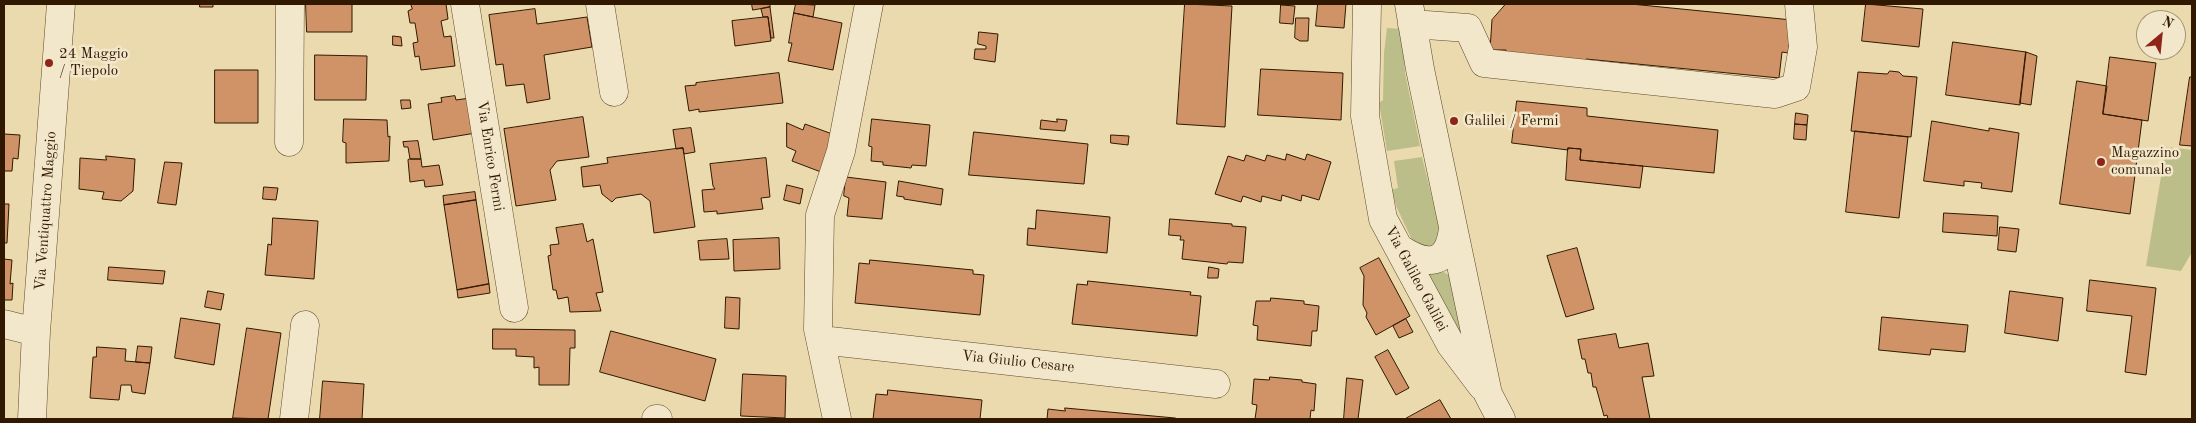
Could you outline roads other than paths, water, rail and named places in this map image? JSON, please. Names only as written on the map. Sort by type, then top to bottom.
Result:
[{"type":"street","name":"Via Ventiquattro Maggio","points":[[32,419],[36,332],[62,4]]},
{"type":"street","points":[[289,142],[290,4]]},
{"type":"street","name":"Via Enrico Fermi","points":[[465,4],[514,308]]},
{"type":"street","points":[[600,4],[614,92]]},
{"type":"street","points":[[838,419],[818,329],[820,215],[841,151],[868,4]]},
{"type":"street","name":"Via Galileo Galilei","points":[[1367,4],[1365,116],[1383,218],[1451,344],[1488,394],[1501,419]]},
{"type":"street","points":[[1411,14],[1468,28],[1484,63],[1775,94],[1796,88],[1802,47],[1798,4]]},
{"type":"street","name":"Via Galileo Galilei","points":[[1411,14],[1488,394]]},
{"type":"street","points":[[1399,248],[1411,255],[1425,259],[1438,258],[1446,253],[1451,242],[1453,228]]},
{"type":"street","points":[[4,324],[36,332]]},
{"type":"street","points":[[294,419],[305,325]]},
{"type":"street","name":"Via Giulio Cesare","points":[[821,340],[1216,384]]},
{"type":"place","name":"24 Maggio / Tiepolo","points":[[49,63]]},
{"type":"place","name":"Galilei / Fermi","points":[[1454,121]]},
{"type":"place","name":"Magazzino comunale","points":[[2101,162]]}]
